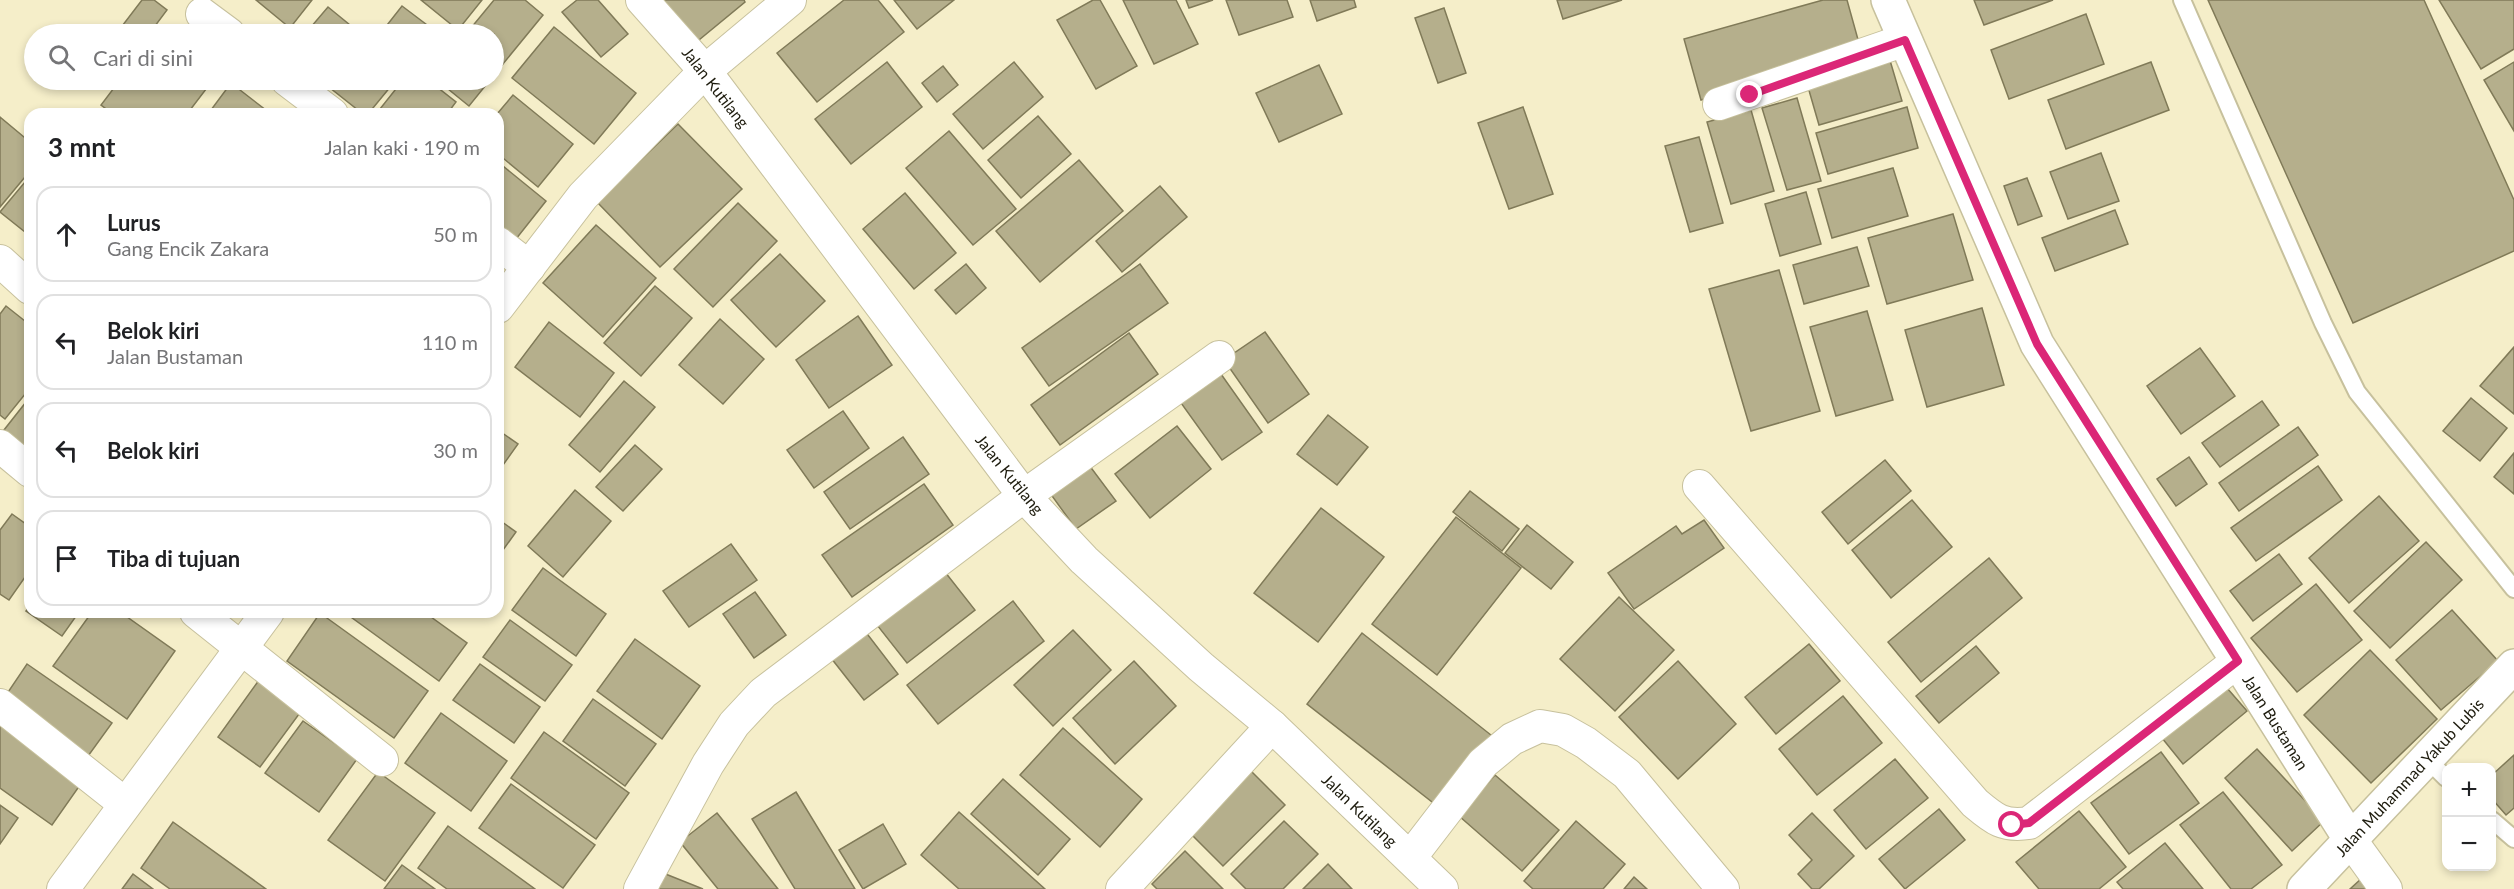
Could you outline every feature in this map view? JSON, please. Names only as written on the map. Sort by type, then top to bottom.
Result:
[{"type":"main road","name":"Jalan Bustaman","points":[[1888,0],[2037,344],[2350,840]]},
{"type":"main road","name":"Jalan Muhammad Yakub Lubis","points":[[2304,889],[2350,840],[2436,768],[2514,666]]},
{"type":"street","name":"Jalan Kutilang","points":[[642,0],[705,71],[1024,496],[1084,560],[1201,667],[1272,726],[1442,889]]},
{"type":"street","points":[[504,299],[583,196],[705,71],[790,0]]},
{"type":"street","points":[[202,14],[216,24]]},
{"type":"street","points":[[1719,104],[1905,40]]},
{"type":"street","points":[[300,90],[324,108]]},
{"type":"street","points":[[504,248],[529,267]]},
{"type":"street","points":[[0,261],[24,283]]},
{"type":"street","points":[[640,889],[708,764],[734,724],[762,693],[1024,496],[1219,357]]},
{"type":"street","points":[[0,446],[24,466]]},
{"type":"street","points":[[1699,486],[1975,803],[1995,819],[2012,825],[2029,823],[2238,661]]},
{"type":"street","points":[[203,618],[382,760]]},
{"type":"street","points":[[63,889],[263,618]]},
{"type":"street","points":[[0,705],[125,804]]},
{"type":"street","points":[[1122,889],[1272,726]]},
{"type":"street","points":[[1410,858],[1483,764],[1512,739],[1540,726],[1563,730],[1586,743],[1627,774],[1723,889]]},
{"type":"street","points":[[2350,840],[2386,889]]},
{"type":"lane","points":[[2182,0],[2327,333],[2357,392],[2514,589]]},
{"type":"lane","points":[[2496,823],[2514,839]]},
{"type":"building","points":[[142,0],[154,0],[167,10],[156,24],[124,24]]},
{"type":"building","points":[[256,0],[312,0],[293,24],[285,24]]},
{"type":"building","points":[[421,0],[482,0],[463,24],[451,24]]},
{"type":"building","points":[[494,0],[525,0],[543,15],[504,63],[504,24],[474,24]]},
{"type":"building","points":[[577,0],[598,0],[628,34],[601,57],[562,12]]},
{"type":"building","points":[[648,0],[744,0],[745,2],[688,49]]},
{"type":"building","points":[[844,0],[878,0],[904,32],[817,102],[777,53]]},
{"type":"building","points":[[894,0],[954,0],[917,29]]},
{"type":"building","points":[[1093,0],[1100,0],[1137,66],[1096,89],[1057,20]]},
{"type":"building","points":[[1123,0],[1176,0],[1198,44],[1154,64]]},
{"type":"building","points":[[1186,0],[1213,0],[1189,8]]},
{"type":"building","points":[[1226,0],[1287,0],[1293,17],[1239,35]]},
{"type":"building","points":[[1310,0],[1354,0],[1356,7],[1317,21]]},
{"type":"building","points":[[1557,0],[1622,0],[1563,19]]},
{"type":"building","points":[[1823,0],[1847,0],[1862,54],[1701,100],[1684,39]]},
{"type":"building","points":[[1974,0],[2053,0],[1984,25]]},
{"type":"building","points":[[2208,0],[2424,0],[2514,200],[2514,251],[2353,323]]},
{"type":"building","points":[[2439,0],[2514,0],[2514,49],[2481,69]]},
{"type":"building","points":[[402,6],[426,24],[388,24]]},
{"type":"building","points":[[328,7],[349,24],[314,24]]},
{"type":"building","points":[[1444,8],[1466,73],[1438,83],[1415,18]]},
{"type":"building","points":[[2086,14],[2104,64],[2009,99],[1991,50]]},
{"type":"building","points":[[554,27],[636,93],[594,144],[512,78]]},
{"type":"building","points":[[1889,57],[1902,101],[1819,125],[1806,80]]},
{"type":"building","points":[[887,62],[922,107],[851,164],[815,119]]},
{"type":"building","points":[[1014,62],[1043,97],[983,149],[953,114]]},
{"type":"building","points":[[2151,62],[2169,110],[2066,149],[2048,100]]},
{"type":"building","points":[[2514,62],[2514,131],[2484,80]]},
{"type":"building","points":[[1319,65],[1342,114],[1279,142],[1256,93]]},
{"type":"building","points":[[943,66],[958,85],[937,102],[922,83]]},
{"type":"building","points":[[112,90],[205,90],[192,108],[105,108],[101,105]]},
{"type":"building","points":[[226,90],[240,90],[263,108],[212,108]]},
{"type":"building","points":[[333,90],[388,90],[373,108],[355,108]]},
{"type":"building","points":[[395,90],[441,90],[456,102],[452,108],[381,108]]},
{"type":"building","points":[[449,90],[482,90],[469,106]]},
{"type":"building","points":[[513,95],[573,144],[538,187],[504,159],[504,108],[502,108]]},
{"type":"building","points":[[1797,98],[1821,181],[1787,190],[1762,108]]},
{"type":"building","points":[[1523,107],[1553,194],[1509,209],[1478,123]]},
{"type":"building","points":[[1907,107],[1918,148],[1828,174],[1816,133]]},
{"type":"building","points":[[1751,110],[1774,191],[1731,204],[1707,122]]},
{"type":"building","points":[[1038,116],[1071,154],[1021,198],[988,160]]},
{"type":"building","points":[[0,117],[24,137],[24,178],[0,207]]},
{"type":"building","points":[[678,124],[742,189],[660,267],[597,202]]},
{"type":"building","points":[[949,131],[1016,209],[973,245],[906,168]]},
{"type":"building","points":[[1699,137],[1723,223],[1690,232],[1665,146]]},
{"type":"building","points":[[2101,153],[2119,201],[2068,219],[2050,172]]},
{"type":"building","points":[[1079,160],[1123,211],[1040,282],[996,231]]},
{"type":"building","points":[[504,167],[546,201],[516,239],[504,230]]},
{"type":"building","points":[[1893,168],[1908,216],[1832,238],[1818,189]]},
{"type":"building","points":[[2027,178],[2042,216],[2018,225],[2004,186]]},
{"type":"building","points":[[24,183],[24,231],[0,212]]},
{"type":"building","points":[[1160,186],[1187,217],[1122,272],[1096,241]]},
{"type":"building","points":[[1806,192],[1821,244],[1780,256],[1765,204]]},
{"type":"building","points":[[905,193],[956,253],[914,289],[863,229]]},
{"type":"building","points":[[738,203],[777,241],[713,307],[674,269]]},
{"type":"building","points":[[2115,210],[2128,244],[2055,271],[2042,238]]},
{"type":"building","points":[[1953,214],[1973,280],[1887,304],[1868,238]]},
{"type":"building","points":[[596,225],[656,278],[603,337],[543,283]]},
{"type":"building","points":[[1857,247],[1869,286],[1804,304],[1793,265]]},
{"type":"building","points":[[780,254],[825,301],[776,347],[731,300]]},
{"type":"building","points":[[966,264],[986,288],[956,314],[935,290]]},
{"type":"building","points":[[1140,264],[1168,303],[1049,386],[1022,348]]},
{"type":"building","points":[[1779,270],[1820,411],[1751,431],[1709,289]]},
{"type":"building","points":[[655,286],[692,318],[641,376],[604,343]]},
{"type":"building","points":[[6,306],[24,320],[24,395],[5,419],[0,415],[0,314]]},
{"type":"building","points":[[1982,308],[2004,385],[1927,407],[1905,330]]},
{"type":"building","points":[[1867,311],[1893,400],[1836,416],[1810,327]]},
{"type":"building","points":[[858,316],[892,365],[829,408],[796,360]]},
{"type":"building","points":[[720,319],[764,359],[723,404],[679,365]]},
{"type":"building","points":[[549,322],[614,373],[580,417],[515,367]]},
{"type":"building","points":[[1265,332],[1309,394],[1268,423],[1224,360]]},
{"type":"building","points":[[1129,333],[1158,374],[1060,445],[1031,405]]},
{"type":"building","points":[[2514,347],[2514,414],[2480,386]]},
{"type":"building","points":[[2200,348],[2235,396],[2181,434],[2147,386]]},
{"type":"building","points":[[1216,367],[1262,432],[1222,460],[1176,396]]},
{"type":"building","points":[[624,381],[655,407],[600,472],[569,445]]},
{"type":"building","points":[[2471,398],[2507,428],[2480,461],[2443,431]]},
{"type":"building","points":[[2262,401],[2279,425],[2220,467],[2202,443]]},
{"type":"building","points":[[24,405],[24,446],[4,430]]},
{"type":"building","points":[[843,411],[869,448],[814,488],[787,450]]},
{"type":"building","points":[[1328,415],[1368,447],[1337,485],[1297,454]]},
{"type":"building","points":[[1177,426],[1211,469],[1150,518],[1115,474]]},
{"type":"building","points":[[2298,427],[2318,455],[2239,511],[2219,483]]},
{"type":"building","points":[[504,434],[518,444],[504,464]]},
{"type":"building","points":[[903,437],[929,474],[850,529],[824,492]]},
{"type":"building","points":[[635,445],[662,469],[623,511],[596,487]]},
{"type":"building","points":[[2514,453],[2514,494],[2494,477]]},
{"type":"building","points":[[2189,457],[2207,484],[2176,506],[2157,479]]},
{"type":"building","points":[[1885,460],[1911,491],[1848,544],[1822,512]]},
{"type":"building","points":[[1086,461],[1116,501],[1076,529],[1047,489]]},
{"type":"building","points":[[2318,466],[2342,500],[2256,561],[2231,528]]},
{"type":"building","points":[[924,484],[953,525],[852,597],[822,555]]},
{"type":"building","points":[[575,490],[611,521],[563,577],[528,546]]},
{"type":"building","points":[[1470,491],[1519,529],[1502,551],[1453,512]]},
{"type":"building","points":[[2379,496],[2419,541],[2349,603],[2309,558]]},
{"type":"building","points":[[1912,500],[1952,547],[1891,598],[1852,550]]},
{"type":"building","points":[[1321,508],[1384,557],[1318,642],[1254,593]]},
{"type":"building","points":[[12,514],[24,523],[24,579],[9,600],[0,594],[0,530]]},
{"type":"building","points":[[1456,517],[1521,568],[1437,675],[1372,624]]},
{"type":"building","points":[[1704,520],[1724,548],[1634,609],[1608,573],[1676,526],[1682,534]]},
{"type":"building","points":[[504,523],[516,532],[504,549]]},
{"type":"building","points":[[1527,525],[1573,562],[1551,589],[1505,553]]},
{"type":"building","points":[[2426,542],[2462,580],[2390,648],[2354,611]]},
{"type":"building","points":[[731,544],[757,580],[689,627],[663,591]]},
{"type":"building","points":[[2279,554],[2302,584],[2253,621],[2230,591]]},
{"type":"building","points":[[1989,558],[2022,598],[1921,682],[1888,642]]},
{"type":"building","points":[[543,568],[606,614],[576,656],[512,610]]},
{"type":"building","points":[[945,572],[975,610],[907,663],[877,625]]},
{"type":"building","points":[[2316,584],[2362,640],[2297,692],[2251,638]]},
{"type":"building","points":[[755,592],[786,635],[754,658],[723,614]]},
{"type":"building","points":[[1619,597],[1674,650],[1615,711],[1560,659]]},
{"type":"building","points":[[1013,601],[1044,641],[938,724],[907,685]]},
{"type":"building","points":[[2452,610],[2498,661],[2441,710],[2396,660]]},
{"type":"building","points":[[36,618],[75,618],[62,636]]},
{"type":"building","points":[[88,618],[128,618],[175,651],[127,719],[53,666]]},
{"type":"building","points":[[317,618],[327,618],[428,691],[394,738],[287,661]]},
{"type":"building","points":[[352,618],[432,618],[467,643],[439,681]]},
{"type":"building","points":[[510,620],[572,665],[545,701],[483,657]]},
{"type":"building","points":[[858,622],[898,674],[864,700],[824,649]]},
{"type":"building","points":[[1073,630],[1111,670],[1053,726],[1014,685]]},
{"type":"building","points":[[1362,633],[1496,739],[1441,809],[1307,704]]},
{"type":"building","points":[[635,639],[700,686],[662,739],[597,691]]},
{"type":"building","points":[[1809,644],[1840,681],[1776,734],[1745,697]]},
{"type":"building","points":[[1976,646],[1999,673],[1939,723],[1916,696]]},
{"type":"building","points":[[2370,650],[2437,719],[2371,783],[2304,715]]},
{"type":"building","points":[[1134,661],[1176,706],[1115,764],[1073,718]]},
{"type":"building","points":[[1678,661],[1736,724],[1678,779],[1619,717]]},
{"type":"building","points":[[27,664],[112,723],[83,763],[0,704]]},
{"type":"building","points":[[480,664],[540,707],[514,743],[453,700]]},
{"type":"building","points":[[262,676],[305,706],[260,767],[218,737]]},
{"type":"building","points":[[2220,680],[2247,711],[2183,764],[2158,733]]},
{"type":"building","points":[[1843,696],[1882,743],[1817,795],[1779,749]]},
{"type":"building","points":[[593,699],[656,744],[625,786],[563,741]]},
{"type":"building","points":[[441,713],[507,761],[471,811],[405,763]]},
{"type":"building","points":[[0,718],[85,778],[52,825],[0,788]]},
{"type":"building","points":[[303,721],[357,759],[319,812],[265,773]]},
{"type":"building","points":[[1063,728],[1142,799],[1100,847],[1020,775]]},
{"type":"building","points":[[544,732],[629,793],[596,839],[511,778]]},
{"type":"building","points":[[2257,749],[2324,821],[2292,851],[2225,778]]},
{"type":"building","points":[[2161,752],[2199,803],[2129,854],[2091,803]]},
{"type":"building","points":[[2514,755],[2514,808],[2506,815],[2496,804],[2496,771]]},
{"type":"building","points":[[1895,759],[1928,798],[1866,849],[1834,810]]},
{"type":"building","points":[[1245,765],[1285,805],[1223,866],[1183,826]]},
{"type":"building","points":[[378,772],[435,813],[385,881],[328,840]]},
{"type":"building","points":[[1495,775],[1559,830],[1522,871],[1459,816]]},
{"type":"building","points":[[1003,779],[1070,839],[1038,875],[971,814]]},
{"type":"building","points":[[511,784],[595,845],[563,888],[479,828]]},
{"type":"building","points":[[796,792],[855,889],[795,889],[752,819]]},
{"type":"building","points":[[2223,792],[2282,865],[2251,889],[2231,889],[2180,825]]},
{"type":"building","points":[[0,805],[18,818],[0,844]]},
{"type":"building","points":[[1939,809],[1965,840],[1905,889],[1879,859]]},
{"type":"building","points":[[2079,811],[2126,867],[2099,889],[2039,889],[2016,862]]},
{"type":"building","points":[[959,812],[1045,889],[959,889],[921,855]]},
{"type":"building","points":[[717,813],[778,889],[718,889],[680,842]]},
{"type":"building","points":[[1812,813],[1854,856],[1819,889],[1812,889],[1798,874],[1812,860],[1789,835]]},
{"type":"building","points":[[1284,821],[1318,854],[1283,889],[1246,889],[1231,874]]},
{"type":"building","points":[[1576,821],[1625,864],[1603,889],[1533,889],[1524,881]]},
{"type":"building","points":[[173,822],[266,889],[170,889],[141,868]]},
{"type":"building","points":[[883,824],[906,864],[863,889],[839,850]]},
{"type":"building","points":[[448,826],[535,889],[447,889],[418,868]]},
{"type":"building","points":[[2165,843],[2203,889],[2123,889],[2117,882]]},
{"type":"building","points":[[1185,851],[1223,889],[1157,889],[1152,884]]},
{"type":"building","points":[[1328,864],[1352,889],[1303,889]]},
{"type":"building","points":[[402,865],[435,889],[384,889]]},
{"type":"building","points":[[663,873],[703,889],[656,889]]},
{"type":"building","points":[[133,874],[153,889],[122,889]]},
{"type":"building","points":[[1634,877],[1647,889],[1624,889]]},
{"type":"building","points":[[2362,878],[2372,889],[2350,889]]},
{"type":"route","points":[[1750,95],[1905,40],[2037,344],[2238,661],[2029,823],[2012,825]]}]
